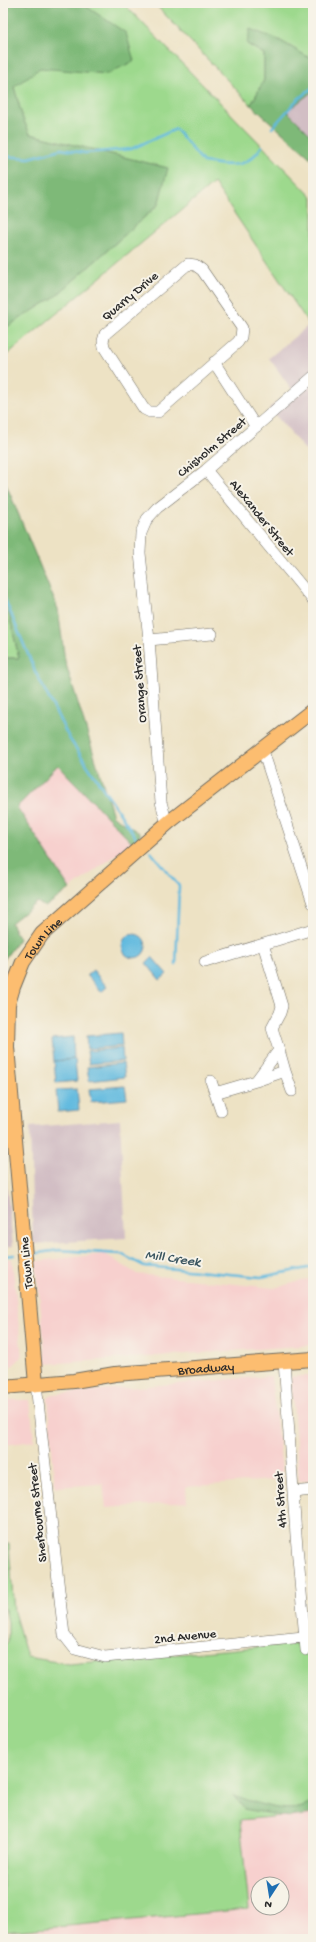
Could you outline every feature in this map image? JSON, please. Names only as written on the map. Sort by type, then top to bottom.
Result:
[{"type":"main road","name":"Town Line","points":[[36,1381],[6,1047],[8,1004],[22,962],[42,934],[169,822],[262,748],[280,737],[313,710]]},
{"type":"main road","name":"Broadway","points":[[3,1387],[73,1375],[100,1376],[313,1359]]},
{"type":"main road","name":"Broadway","points":[[3,1380],[36,1381]]},
{"type":"street","name":"Quarry Drive","points":[[188,264],[195,265],[202,270],[242,328],[241,337],[238,342],[214,362],[158,412],[150,412],[144,409],[104,347],[103,341],[105,334],[188,264]]},
{"type":"street","points":[[214,362],[256,427]]},
{"type":"street","name":"Chisholm Street","points":[[140,543],[141,533],[147,519],[157,508],[206,470],[313,377]]},
{"type":"street","name":"Alexander Street","points":[[206,470],[313,600]]},
{"type":"street","name":"Orange Street","points":[[140,543],[161,802],[165,817],[169,822]]},
{"type":"street","points":[[149,640],[212,634]]},
{"type":"street","points":[[262,748],[313,903]]},
{"type":"street","points":[[204,962],[313,929]]},
{"type":"street","points":[[263,944],[282,1006],[280,1014],[272,1028],[292,1092]]},
{"type":"street","points":[[256,1081],[279,1050]]},
{"type":"street","points":[[215,1093],[285,1071]]},
{"type":"street","points":[[211,1081],[221,1111]]},
{"type":"street","name":"4th Street","points":[[284,1361],[293,1492],[309,1636],[306,1650]]},
{"type":"street","name":"Sherbourne Street","points":[[36,1381],[63,1627],[66,1638]]},
{"type":"street","points":[[293,1492],[313,1490]]},
{"type":"street","name":"2nd Avenue","points":[[66,1638],[74,1649],[105,1657],[309,1636]]},
{"type":"shaded area","points":[[313,91],[313,137],[287,111]]},
{"type":"shaded area","points":[[309,325],[313,330],[313,459],[269,408],[293,391],[269,358]]},
{"type":"shaded area","points":[[58,765],[132,843],[70,889],[16,807]]},
{"type":"shaded area","points":[[120,1120],[126,1238],[33,1244],[30,1127]]},
{"type":"shaded area","points":[[3,1151],[13,1246],[3,1247]]},
{"type":"shaded area","points":[[105,1254],[137,1274],[274,1288],[313,1278],[313,1345],[46,1364],[36,1261]]},
{"type":"shaded area","points":[[3,1259],[12,1259],[22,1357],[12,1366],[3,1366]]},
{"type":"shaded area","points":[[313,1375],[313,1481],[299,1481],[291,1377]]},
{"type":"shaded area","points":[[271,1376],[283,1479],[186,1487],[187,1502],[106,1508],[103,1484],[55,1487],[48,1398],[54,1394]]},
{"type":"shaded area","points":[[3,1400],[30,1400],[34,1441],[3,1445]]},
{"type":"shaded area","points":[[313,1813],[313,1939],[3,1939],[3,1932],[249,1909],[240,1820]]},
{"type":"green space","points":[[3,3],[81,3],[126,33],[134,61],[107,74],[40,68],[14,87],[23,119],[30,134],[168,168],[158,205],[56,296],[5,328],[3,336]]},
{"type":"green space","points":[[81,3],[123,3],[313,198],[313,330],[214,183],[3,358],[3,336],[5,328],[56,296],[158,205],[167,168],[30,134],[23,119],[14,87],[40,67],[107,74],[125,33]]},
{"type":"green space","points":[[154,3],[293,3],[313,11],[313,60],[279,40],[247,44],[264,54],[264,80],[251,105]]},
{"type":"green space","points":[[250,29],[279,40],[313,60],[313,91],[287,111],[313,137],[313,160],[251,105],[264,80],[264,54],[247,44]]},
{"type":"green space","points":[[3,477],[58,609],[65,661],[113,816],[141,834],[132,843],[58,765],[17,807],[70,889],[45,907],[37,902],[11,923],[19,939],[3,961],[3,658],[19,658],[3,589]]},
{"type":"green space","points":[[3,589],[19,658],[3,658]]},
{"type":"green space","points":[[3,1544],[9,1544],[14,1612],[27,1657],[69,1664],[313,1642],[313,1813],[240,1820],[249,1909],[3,1932],[3,1646],[8,1642],[8,1622],[3,1601]]},
{"type":"green space","points":[[234,1795],[263,1805],[285,1809],[305,1806],[313,1801],[313,1814],[289,1817],[244,1809]]},
{"type":"water","points":[[134,934],[142,938],[146,946],[142,954],[134,958],[126,954],[122,946],[126,938]]},
{"type":"water","points":[[152,957],[167,974],[160,980],[146,963]]},
{"type":"water","points":[[93,970],[107,987],[101,992],[87,975]]},
{"type":"water","points":[[121,1033],[122,1046],[87,1049],[86,1036]]},
{"type":"water","points":[[73,1037],[74,1059],[54,1061],[52,1039]]},
{"type":"water","points":[[122,1048],[123,1061],[89,1064],[87,1051]]},
{"type":"water","points":[[75,1059],[77,1081],[56,1083],[54,1061]]},
{"type":"water","points":[[123,1063],[125,1077],[89,1081],[87,1067]]},
{"type":"water","points":[[125,1086],[127,1099],[91,1102],[89,1089]]},
{"type":"water","points":[[77,1089],[79,1110],[58,1112],[56,1090]]},
{"type":"waterway","points":[[272,128],[297,100],[313,87]]},
{"type":"waterway","points":[[3,156],[29,158],[61,149],[85,153],[131,149],[176,129],[203,162],[229,165],[243,163],[256,154],[262,146]]},
{"type":"waterway","points":[[3,595],[35,671],[69,738],[137,839]]},
{"type":"waterway","points":[[150,851],[179,886],[176,965]]},
{"type":"waterway","name":"Mill Creek","points":[[31,1254],[59,1250],[121,1254],[144,1266],[261,1277],[313,1267]]},
{"type":"waterway","name":"Mill Creek","points":[[3,1256],[14,1255]]}]
